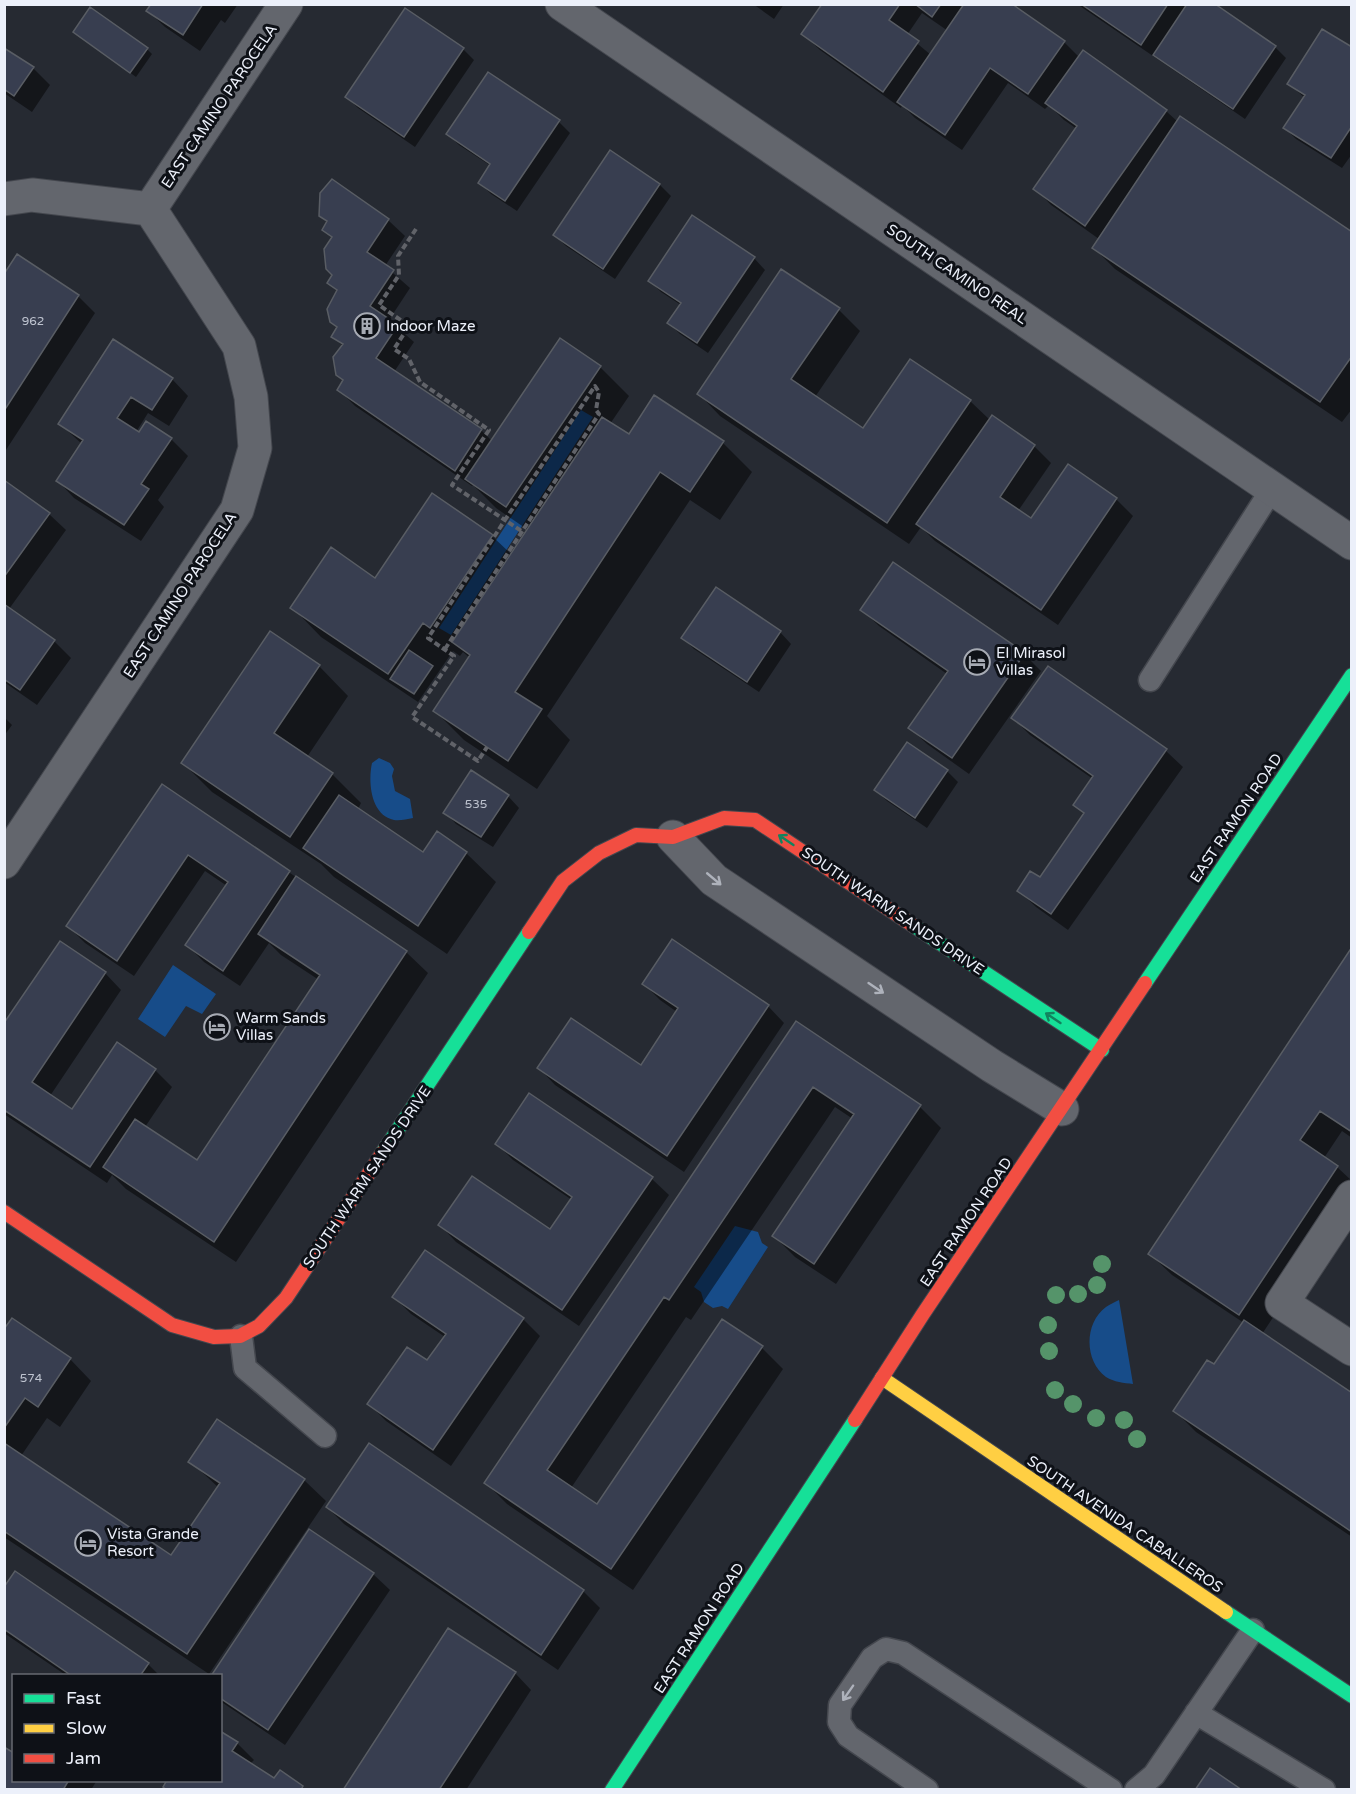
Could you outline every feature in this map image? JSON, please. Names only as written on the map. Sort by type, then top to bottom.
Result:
[{"type":"street","name":"EAST CAMINO PAROCELA","points":[[4,862],[237,510],[255,448],[251,397],[239,346],[150,209],[286,4]]},
{"type":"street","name":"SOUTH CAMINO REAL","points":[[562,4],[1352,543]]},
{"type":"street","points":[[4,199],[32,195],[150,209]]},
{"type":"street","name":"EAST RAMON ROAD","points":[[612,1790],[930,1304],[1352,675]]},
{"type":"street","name":"SOUTH WARM SANDS DRIVE","points":[[241,1336],[266,1320],[286,1298],[563,881],[599,853],[636,835],[673,837],[724,818],[755,820],[1102,1050]]},
{"type":"street","points":[[673,837],[714,880],[992,1066],[1062,1109]]},
{"type":"street","points":[[1352,1197],[1282,1303],[1352,1349]]},
{"type":"street","points":[[4,1212],[172,1324],[202,1336],[241,1336]]},
{"type":"street","name":"SOUTH AVENIDA CABALLEROS","points":[[882,1378],[1352,1696]]},
{"type":"lane","points":[[1150,680],[1272,489]]},
{"type":"lane","points":[[241,1336],[245,1368],[325,1436]]},
{"type":"lane","points":[[1136,1790],[1154,1774],[1253,1630]]},
{"type":"lane","points":[[927,1790],[849,1736],[839,1722],[840,1705],[872,1658],[886,1649],[903,1653],[1111,1790]]},
{"type":"lane","points":[[1196,1713],[1324,1790]]},
{"type":"path","points":[[416,229],[398,256],[399,275],[379,305],[409,326],[394,349],[409,359],[420,382],[489,430],[452,485],[522,532]]},
{"type":"path","points":[[445,649],[599,414],[596,410],[599,392],[595,386],[428,638],[454,656],[412,717],[478,761],[487,747]]},
{"type":"water","points":[[581,410],[593,417],[451,635],[439,628]]},
{"type":"water","points":[[379,758],[390,763],[394,769],[392,776],[395,791],[410,799],[413,818],[394,820],[386,817],[375,805],[370,779],[372,763]]},
{"type":"water","points":[[173,965],[216,994],[202,1014],[186,1006],[165,1037],[138,1019]]},
{"type":"water","points":[[735,1226],[758,1232],[762,1243],[768,1247],[728,1309],[722,1306],[713,1308],[704,1302],[701,1292],[694,1287]]},
{"type":"water","points":[[1119,1300],[1133,1384],[1106,1377],[1094,1362],[1091,1352],[1091,1332],[1094,1322],[1106,1307]]},
{"type":"building","points":[[151,4],[203,4],[183,35],[146,11]]},
{"type":"building","points":[[822,4],[900,4],[889,20],[919,41],[883,92],[801,34]]},
{"type":"building","points":[[915,4],[941,4],[932,17]]},
{"type":"building","points":[[964,4],[1012,4],[1065,41],[1028,94],[990,68],[945,135],[897,102]]},
{"type":"building","points":[[1081,4],[1168,4],[1141,45]]},
{"type":"building","points":[[1187,4],[1215,4],[1276,46],[1233,109],[1153,55]]},
{"type":"building","points":[[90,7],[148,48],[130,73],[73,32]]},
{"type":"building","points":[[405,8],[464,48],[404,137],[345,97]]},
{"type":"building","points":[[1322,29],[1352,47],[1352,126],[1331,158],[1283,128],[1305,95],[1287,84]]},
{"type":"building","points":[[4,48],[34,67],[14,96],[4,89]]},
{"type":"building","points":[[1083,50],[1167,110],[1085,226],[1033,189],[1077,126],[1045,103]]},
{"type":"building","points":[[488,72],[560,120],[505,201],[478,183],[490,164],[446,134]]},
{"type":"building","points":[[1180,116],[1352,232],[1352,356],[1320,402],[1092,248]]},
{"type":"building","points":[[610,150],[660,184],[603,269],[553,235]]},
{"type":"building","name":"Indoor Maze","points":[[332,179],[389,219],[367,252],[394,270],[370,306],[398,325],[376,358],[482,429],[455,471],[337,390],[343,380],[336,375],[333,357],[343,344],[331,337],[337,327],[330,322],[327,309],[337,290],[327,283],[332,275],[326,269],[324,249],[332,237],[322,230],[327,221],[319,216],[320,193]]},
{"type":"building","points":[[692,215],[755,257],[697,343],[667,323],[681,303],[648,281]]},
{"type":"building","points":[[17,254],[79,295],[4,411],[4,274]]},
{"type":"building","points":[[781,269],[840,308],[791,379],[863,428],[910,359],[971,400],[887,523],[697,394]]},
{"type":"building","points":[[560,338],[601,366],[506,507],[465,479]]},
{"type":"building","points":[[113,339],[173,378],[152,410],[131,397],[117,418],[139,432],[146,421],[172,438],[141,484],[149,489],[124,525],[56,481],[83,440],[58,424]]},
{"type":"building","points":[[654,395],[724,441],[690,492],[660,472],[515,692],[542,709],[508,761],[433,711],[470,655],[452,642],[602,417],[629,434]]},
{"type":"building","points":[[992,415],[1035,445],[1000,497],[1031,518],[1068,464],[1117,498],[1041,610],[916,524]]},
{"type":"building","points":[[4,480],[50,513],[4,577]]},
{"type":"building","points":[[432,493],[493,535],[430,628],[423,623],[388,674],[290,608],[331,547],[375,578]]},
{"type":"building","name":"El Mirasol Villas","points":[[893,562],[1025,653],[952,758],[908,728],[948,671],[860,610]]},
{"type":"building","points":[[716,587],[781,631],[747,682],[681,638]]},
{"type":"building","points":[[4,604],[55,640],[20,690],[4,679]]},
{"type":"building","points":[[270,631],[320,665],[274,733],[333,773],[290,837],[181,763]]},
{"type":"building","points":[[409,650],[433,666],[414,694],[390,679]]},
{"type":"building","points":[[1048,666],[1167,749],[1051,914],[1017,891],[1030,871],[1040,877],[1084,813],[1073,805],[1093,776],[1011,718]]},
{"type":"building","points":[[907,742],[948,770],[915,818],[874,790]]},
{"type":"building","points":[[471,770],[509,795],[481,837],[443,813]]},
{"type":"building","points":[[162,784],[290,871],[223,971],[185,945],[228,882],[188,855],[117,961],[66,926]]},
{"type":"building","points":[[339,795],[423,852],[437,831],[467,852],[418,926],[303,848]]},
{"type":"building","points":[[296,876],[407,951],[214,1242],[103,1167],[135,1119],[197,1160],[320,975],[258,934]]},
{"type":"building","points":[[672,939],[769,1005],[667,1156],[537,1068],[571,1018],[641,1065],[678,1008],[642,984]]},
{"type":"building","points":[[60,941],[106,972],[32,1082],[72,1109],[117,1042],[156,1069],[90,1167],[4,1110],[4,1023]]},
{"type":"building","points":[[1352,947],[1352,1132],[1320,1111],[1300,1140],[1338,1166],[1239,1315],[1148,1254]]},
{"type":"building","points":[[796,1021],[921,1105],[814,1264],[772,1236],[854,1114],[813,1087],[669,1300],[664,1297],[547,1470],[597,1504],[722,1319],[763,1346],[611,1569],[484,1483]]},
{"type":"building","points":[[529,1093],[653,1177],[562,1310],[438,1225],[472,1176],[550,1229],[572,1197],[495,1144]]},
{"type":"building","points":[[425,1250],[524,1318],[433,1450],[367,1404],[407,1347],[427,1360],[446,1334],[392,1297]]},
{"type":"building","points":[[12,1318],[71,1358],[38,1407],[25,1398],[4,1428],[4,1329]]},
{"type":"building","points":[[1244,1320],[1352,1393],[1352,1532],[1173,1411],[1207,1360],[1214,1364]]},
{"type":"building","name":"Vista Grande Resort","points":[[217,1419],[305,1479],[187,1654],[4,1531],[4,1443],[171,1555],[220,1483],[188,1462]]},
{"type":"building","points":[[369,1443],[584,1590],[541,1655],[326,1507]]},
{"type":"building","points":[[309,1529],[374,1573],[268,1730],[222,1699],[222,1674],[212,1674]]},
{"type":"building","points":[[15,1571],[149,1663],[141,1674],[69,1674],[4,1629],[4,1587]]},
{"type":"building","points":[[448,1628],[516,1672],[439,1790],[343,1790]]},
{"type":"building","points":[[222,1732],[238,1742],[232,1751],[274,1778],[280,1770],[303,1786],[301,1790],[167,1790],[163,1787],[166,1782],[222,1782]]},
{"type":"building","points":[[4,1747],[12,1752],[12,1782],[68,1782],[63,1790],[4,1790]]},
{"type":"building","points":[[1210,1768],[1242,1790],[1195,1790]]},
{"type":"traffic: fast","points":[[1145,983],[1352,675]]},
{"type":"traffic: fast","points":[[914,926],[1102,1050]]},
{"type":"traffic: fast","points":[[383,1152],[529,932]]},
{"type":"traffic: fast","points":[[612,1790],[855,1420]]},
{"type":"traffic: fast","points":[[1226,1612],[1352,1696]]},
{"type":"traffic: slow","points":[[882,1378],[1226,1612]]},
{"type":"traffic: jam","points":[[529,932],[563,881],[599,853],[636,835],[673,837],[724,818],[755,820],[914,926]]},
{"type":"traffic: jam","points":[[855,1420],[923,1314],[1145,983]]},
{"type":"traffic: jam","points":[[4,1212],[172,1325],[214,1337],[240,1336],[259,1326],[286,1298],[383,1152]]},
{"type":"place","name":"Indoor Maze","points":[[367,326]]},
{"type":"place","name":"El Mirasol Villas","points":[[977,662]]},
{"type":"place","name":"Warm Sands Villas","points":[[217,1027]]},
{"type":"place","name":"Vista Grande Resort","points":[[88,1543]]}]
